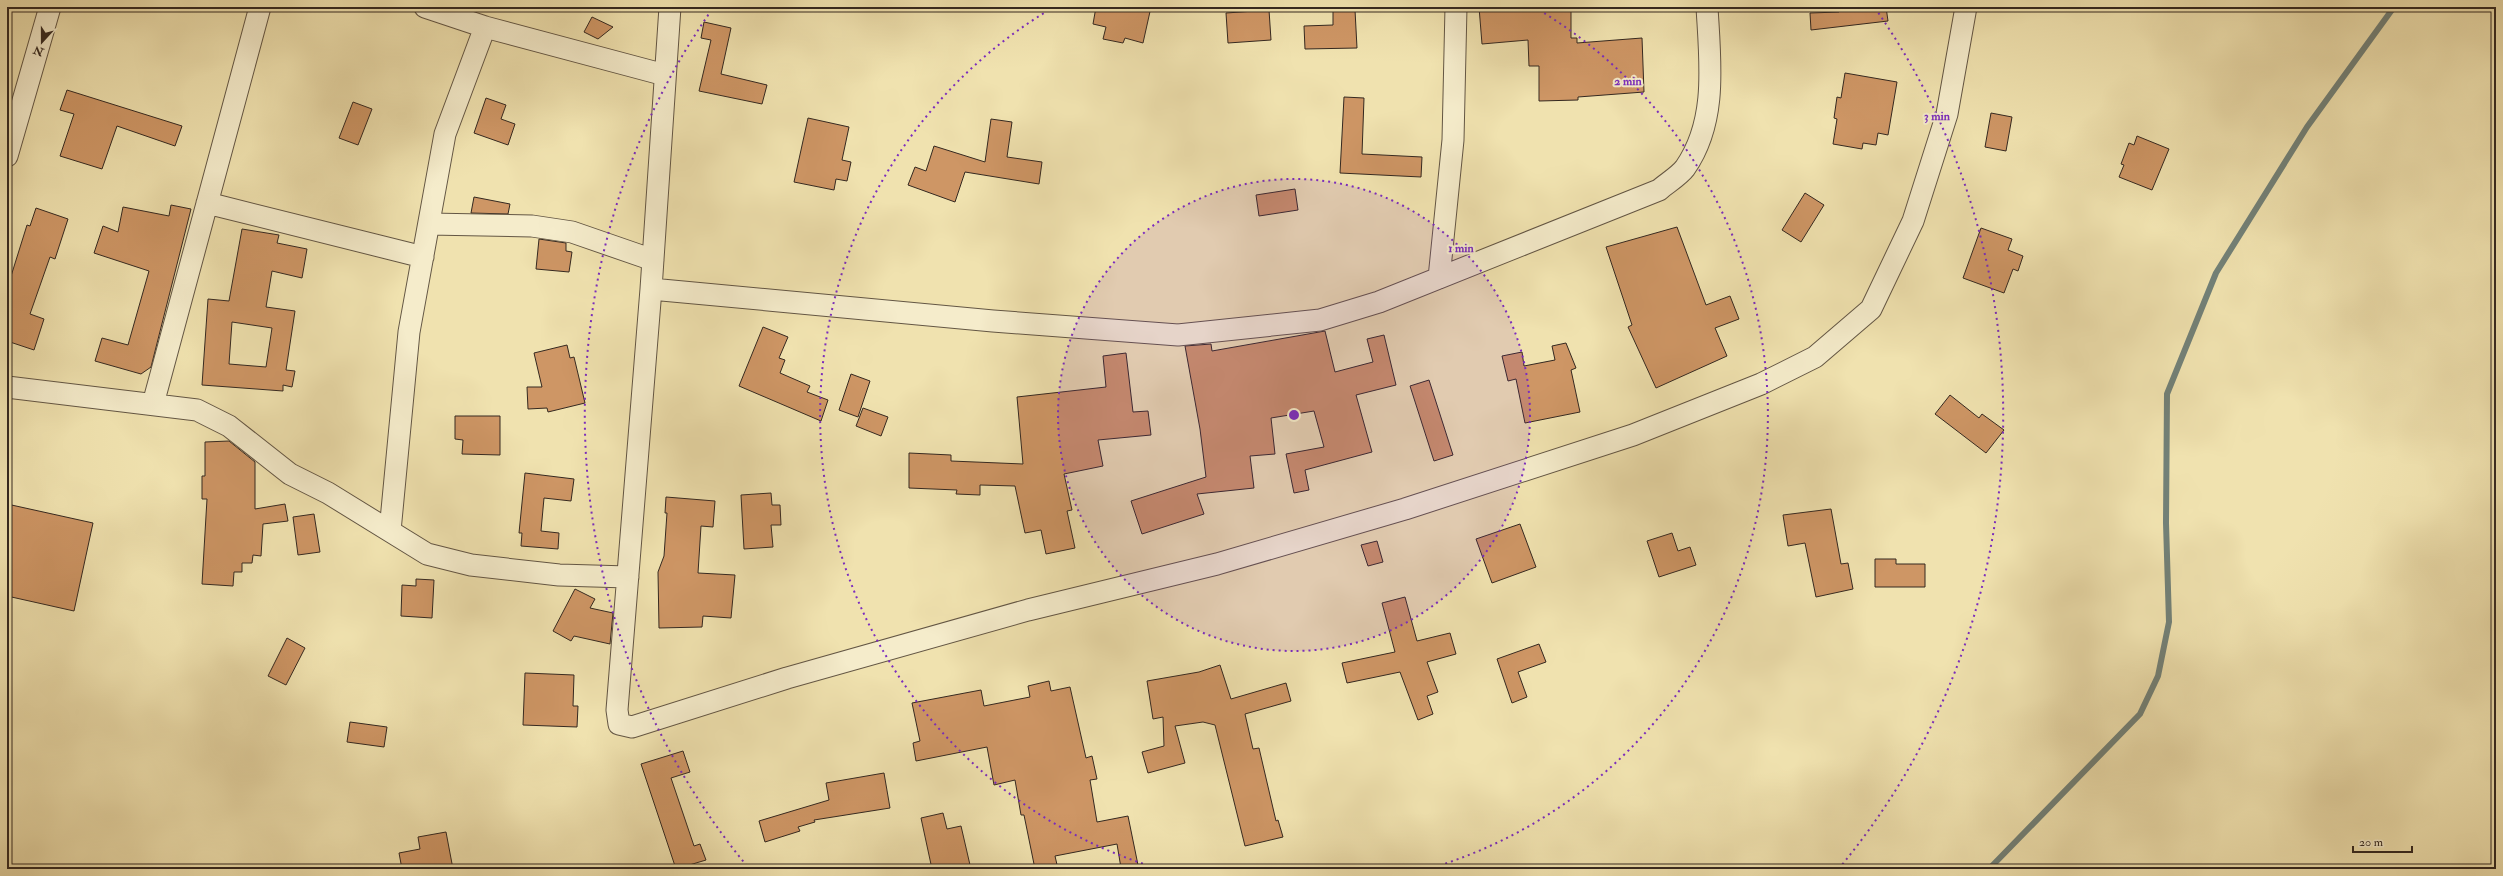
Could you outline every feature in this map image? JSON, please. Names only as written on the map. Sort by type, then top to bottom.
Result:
[{"type":"street","points":[[7,156],[50,7]]},
{"type":"street","points":[[153,404],[260,7]]},
{"type":"street","points":[[425,7],[485,27],[665,75]]},
{"type":"street","points":[[670,7],[651,289],[617,710],[619,724],[632,727],[787,678],[1020,612],[1217,564],[1405,509],[1633,435],[1761,384],[1815,357],[1871,309],[1913,221],[1947,114],[1966,7]]},
{"type":"street","points":[[1439,278],[1453,140],[1456,7]]},
{"type":"street","points":[[651,289],[994,321],[1178,335],[1320,320],[1379,302],[1659,190],[1684,168],[1702,135],[1711,85],[1707,7]]},
{"type":"street","points":[[390,531],[409,332],[445,134],[485,27]]},
{"type":"street","points":[[207,203],[423,257]]},
{"type":"street","points":[[429,224],[532,226],[572,232],[653,260]]},
{"type":"street","points":[[7,387],[197,410],[228,426],[290,474],[390,531],[427,554],[471,565],[559,575],[628,577]]},
{"type":"building","points":[[1096,7],[1151,7],[1143,43],[1125,38],[1123,43],[1103,39],[1106,27],[1093,24]]},
{"type":"building","points":[[1479,7],[1571,7],[1571,38],[1577,38],[1577,43],[1642,38],[1644,92],[1578,97],[1578,100],[1539,101],[1539,66],[1529,66],[1528,40],[1482,44]]},
{"type":"building","points":[[1838,7],[1886,7],[1888,21],[1811,30],[1810,13],[1839,12]]},
{"type":"building","points":[[1269,10],[1271,40],[1228,43],[1226,13]]},
{"type":"building","points":[[1333,10],[1355,10],[1357,48],[1305,49],[1304,26],[1333,25]]},
{"type":"building","points":[[592,17],[613,27],[598,39],[584,32]]},
{"type":"building","points":[[704,22],[731,28],[721,74],[767,85],[762,104],[699,91],[711,40],[701,38]]},
{"type":"building","points":[[1845,73],[1897,82],[1888,135],[1878,133],[1876,145],[1863,143],[1862,149],[1833,144],[1837,119],[1834,118],[1837,97],[1841,98]]},
{"type":"building","points":[[67,90],[182,126],[175,146],[117,126],[102,169],[60,156],[74,114],[60,110]]},
{"type":"building","points":[[1344,97],[1364,98],[1362,154],[1422,157],[1421,177],[1340,173]]},
{"type":"building","points":[[486,98],[506,105],[501,119],[515,124],[508,145],[474,133]]},
{"type":"building","points":[[353,102],[372,109],[358,145],[339,138]]},
{"type":"building","points":[[1991,113],[2012,117],[2006,151],[1985,147]]},
{"type":"building","points":[[808,118],[849,127],[842,160],[851,162],[847,181],[836,179],[834,190],[794,182]]},
{"type":"building","points":[[991,119],[1012,122],[1007,157],[1042,162],[1039,184],[965,172],[955,202],[908,185],[915,167],[926,171],[934,146],[985,162]]},
{"type":"building","points":[[2137,136],[2169,149],[2152,190],[2119,177],[2124,165],[2121,164],[2129,143],[2134,145]]},
{"type":"building","points":[[1295,189],[1298,210],[1259,216],[1256,195]]},
{"type":"building","points":[[1805,193],[1824,205],[1801,242],[1782,230]]},
{"type":"building","points":[[474,197],[510,204],[508,214],[471,213]]},
{"type":"building","points":[[171,205],[191,209],[151,367],[141,374],[95,361],[102,338],[128,345],[149,271],[94,253],[103,226],[118,232],[123,207],[169,216]]},
{"type":"building","points":[[36,208],[68,219],[55,259],[50,257],[30,314],[44,319],[34,350],[7,341],[7,289],[27,225],[30,226]]},
{"type":"building","points":[[1677,227],[1706,305],[1730,296],[1739,319],[1715,328],[1727,356],[1656,388],[1628,327],[1632,325],[1606,247]]},
{"type":"building","points":[[1981,228],[2012,239],[2008,250],[2023,256],[2018,271],[2013,269],[2004,293],[1963,278]]},
{"type":"building","points":[[242,229],[279,235],[277,243],[307,249],[302,278],[272,271],[266,307],[295,311],[286,370],[295,371],[292,387],[283,385],[283,391],[202,385],[208,299],[229,301]],"holes":[[[232,322],[272,328],[266,367],[229,364]]]},
{"type":"building","points":[[539,239],[566,243],[566,251],[572,252],[569,272],[536,269]]},
{"type":"building","points":[[763,327],[788,337],[779,358],[785,360],[780,373],[810,386],[807,392],[828,400],[821,421],[739,386]]},
{"type":"building","points":[[1325,331],[1335,372],[1373,362],[1367,339],[1384,335],[1396,385],[1356,395],[1372,452],[1305,470],[1309,490],[1294,493],[1286,454],[1324,447],[1314,411],[1271,418],[1275,454],[1250,456],[1254,488],[1197,494],[1204,514],[1142,534],[1131,501],[1206,477],[1200,429],[1185,346],[1211,344],[1212,351]]},
{"type":"building","points":[[1566,343],[1576,368],[1571,370],[1580,412],[1525,423],[1516,379],[1508,381],[1502,356],[1522,352],[1524,366],[1555,360],[1552,346]]},
{"type":"building","points":[[567,345],[570,358],[574,357],[585,403],[548,412],[547,408],[528,409],[527,387],[542,387],[534,353]]},
{"type":"building","points":[[1126,353],[1133,412],[1148,411],[1151,435],[1098,440],[1103,466],[1064,474],[1072,510],[1067,511],[1075,548],[1046,554],[1041,530],[1025,533],[1015,486],[980,485],[980,495],[956,494],[957,490],[909,488],[909,453],[951,455],[951,461],[1023,464],[1017,397],[1106,387],[1103,356]]},
{"type":"building","points":[[851,374],[870,381],[858,417],[839,410]]},
{"type":"building","points":[[1429,380],[1453,455],[1434,461],[1410,386]]},
{"type":"building","points":[[1950,395],[1979,418],[1982,414],[2004,430],[1986,453],[1935,414]]},
{"type":"building","points":[[863,408],[888,417],[881,436],[856,426]]},
{"type":"building","points":[[455,416],[500,416],[500,455],[462,454],[463,440],[455,439]]},
{"type":"building","points":[[229,441],[255,462],[255,509],[285,504],[288,521],[263,524],[261,556],[253,555],[252,563],[242,563],[242,572],[234,572],[233,586],[202,584],[207,499],[202,499],[202,476],[205,476],[205,442]]},
{"type":"building","points":[[525,473],[574,479],[571,501],[544,498],[541,531],[559,533],[558,549],[521,546],[522,533],[519,533]]},
{"type":"building","points":[[771,493],[772,505],[780,505],[781,525],[771,525],[773,547],[744,549],[741,495]]},
{"type":"building","points":[[666,497],[715,501],[713,527],[701,526],[698,573],[735,575],[731,618],[703,616],[702,627],[659,628],[658,572],[664,556],[667,513],[665,513]]},
{"type":"building","points":[[7,504],[93,523],[74,611],[7,596]]},
{"type":"building","points":[[1831,509],[1841,564],[1848,563],[1853,589],[1816,597],[1805,543],[1788,546],[1783,515]]},
{"type":"building","points":[[314,514],[320,552],[298,555],[293,517]]},
{"type":"building","points":[[1520,524],[1536,567],[1492,583],[1476,539]]},
{"type":"building","points":[[1672,533],[1678,551],[1690,547],[1696,565],[1659,577],[1647,541]]},
{"type":"building","points":[[1377,541],[1383,562],[1368,566],[1361,545]]},
{"type":"building","points":[[1875,559],[1896,559],[1896,564],[1925,564],[1925,587],[1875,587]]},
{"type":"building","points":[[416,579],[434,580],[432,618],[401,616],[402,585],[416,586]]},
{"type":"building","points":[[575,589],[595,599],[590,608],[613,613],[610,644],[574,636],[571,641],[553,631]]},
{"type":"building","points":[[1405,597],[1417,641],[1450,633],[1456,654],[1427,662],[1438,692],[1427,696],[1433,714],[1418,720],[1400,672],[1347,683],[1342,663],[1395,652],[1382,603]]},
{"type":"building","points":[[287,638],[305,648],[286,685],[268,676]]},
{"type":"building","points":[[1539,644],[1546,662],[1518,672],[1527,697],[1512,703],[1497,659]]},
{"type":"building","points":[[1220,665],[1231,699],[1286,683],[1291,701],[1245,714],[1253,749],[1259,748],[1276,821],[1278,820],[1283,837],[1245,846],[1215,725],[1203,722],[1175,726],[1185,763],[1148,773],[1142,752],[1164,746],[1163,717],[1153,719],[1147,681],[1199,672]]},
{"type":"building","points":[[525,673],[574,675],[573,706],[578,706],[577,727],[523,725]]},
{"type":"building","points":[[1049,681],[1051,691],[1070,687],[1086,758],[1092,756],[1097,779],[1090,780],[1097,822],[1128,816],[1138,865],[1121,868],[1117,844],[1055,856],[1058,869],[1035,869],[1024,815],[1021,815],[1015,780],[994,785],[987,747],[916,761],[913,743],[920,741],[912,703],[981,690],[984,706],[1030,697],[1028,686]]},
{"type":"building","points":[[350,722],[387,727],[384,747],[347,742]]},
{"type":"building","points":[[683,751],[690,772],[671,778],[694,846],[700,844],[706,860],[676,869],[641,764]]},
{"type":"building","points":[[884,773],[890,808],[814,820],[815,822],[798,827],[800,831],[765,842],[759,821],[829,800],[826,783]]},
{"type":"building","points":[[943,813],[947,829],[961,826],[970,865],[962,866],[963,869],[932,869],[921,818]]},
{"type":"building","points":[[446,832],[453,869],[402,869],[399,853],[420,849],[418,837]]},
{"type":"waterway","points":[[1989,869],[2140,714],[2158,676],[2169,622],[2166,523],[2167,394],[2216,273],[2307,127],[2394,7]]}]
